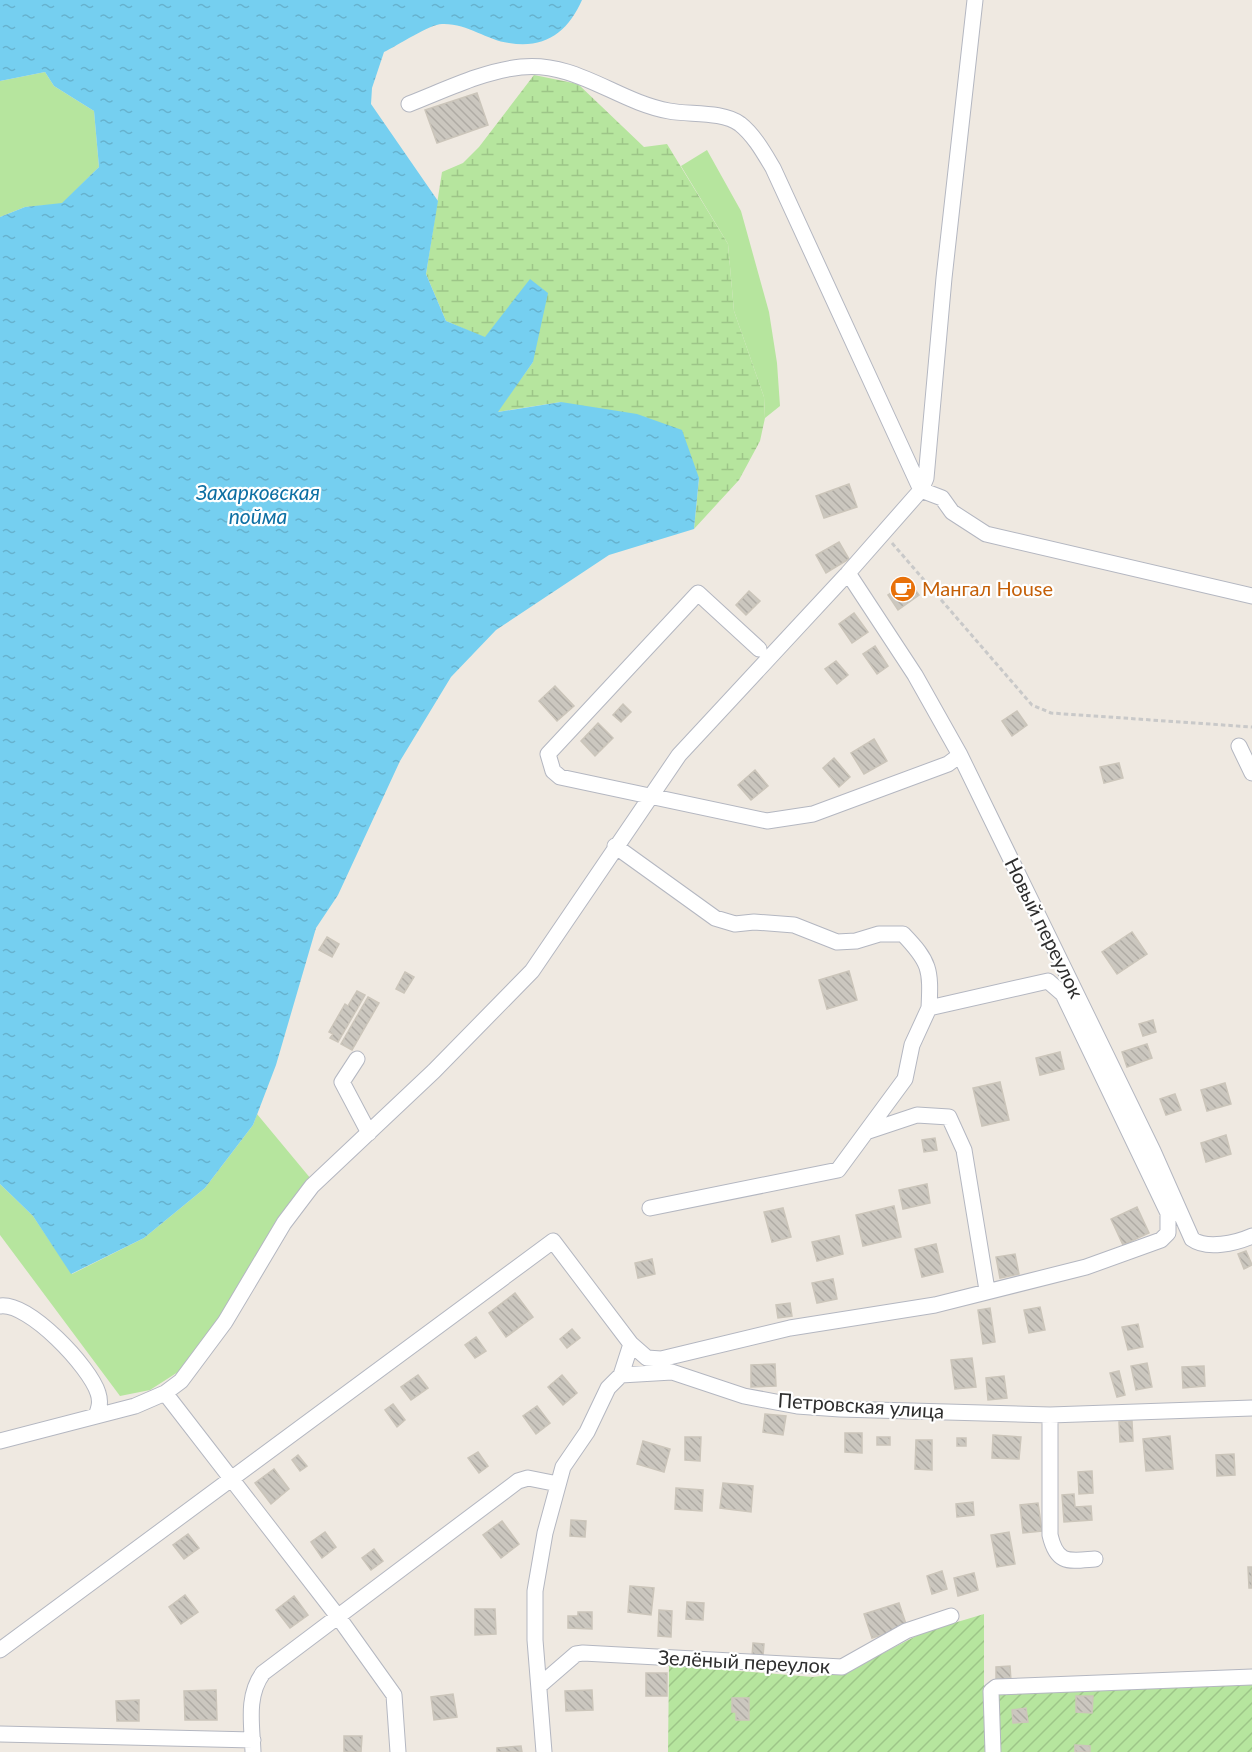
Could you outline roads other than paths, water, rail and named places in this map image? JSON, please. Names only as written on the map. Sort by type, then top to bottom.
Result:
[{"type":"street","points":[[0,1441],[135,1406],[165,1393],[181,1381],[197,1362],[284,1223],[312,1186],[369,1133],[532,971],[679,755],[848,573],[921,490],[926,478],[975,0]]},
{"type":"street","points":[[409,104],[479,77],[522,67],[547,68],[578,75],[666,111],[723,118],[740,123],[758,144],[773,168],[921,490],[942,498],[952,512],[986,534],[1252,596]]},
{"type":"street","name":"Новый переулок","points":[[848,573],[915,675],[960,755],[1153,1151],[1192,1239],[1198,1244],[1211,1245],[1252,1236]]},
{"type":"street","points":[[759,649],[698,593],[548,754],[553,771],[560,777],[767,821],[813,814],[948,764],[960,755]]},
{"type":"street","points":[[1239,746],[1252,773]]},
{"type":"street","points":[[615,846],[715,918],[735,924],[754,922],[794,925],[837,942],[856,941],[879,934],[903,934],[923,955],[930,980],[929,1008],[912,1045],[905,1079],[869,1131],[838,1170],[650,1208]]},
{"type":"street","points":[[0,1650],[552,1240],[631,1344],[647,1358],[661,1359],[790,1328],[935,1305],[987,1290],[1086,1267],[1161,1240],[1168,1233],[1168,1213],[1063,994],[1048,981],[929,1008]]},
{"type":"street","points":[[357,1059],[342,1082],[369,1133]]},
{"type":"street","points":[[869,1131],[917,1115],[949,1117],[964,1150],[987,1290]]},
{"type":"street","points":[[0,1306],[16,1307],[62,1341],[97,1390],[99,1407],[96,1416]]},
{"type":"street","points":[[544,1752],[535,1591],[545,1533],[562,1467],[587,1432],[608,1388],[621,1375],[631,1344]]},
{"type":"street","name":"Петровская улица","points":[[621,1375],[672,1372],[744,1396],[797,1406],[1050,1415],[1252,1408]]},
{"type":"street","points":[[165,1393],[339,1618],[394,1695],[398,1752]]},
{"type":"street","points":[[1050,1415],[1050,1535],[1053,1548],[1058,1556],[1068,1561],[1095,1559]]},
{"type":"street","points":[[0,1734],[253,1746],[252,1700],[255,1685],[263,1673],[518,1481],[528,1478],[558,1484]]},
{"type":"street","name":"Зелёный переулок","points":[[539,1686],[576,1654],[583,1653],[842,1667],[906,1631],[951,1616]]},
{"type":"street","points":[[993,1752],[991,1691],[996,1687],[1252,1677]]},
{"type":"water","name":"Захарковская пойма","points":[[0,0],[582,0],[570,21],[562,29],[554,36],[534,43],[509,43],[451,24],[437,25],[422,31],[384,52],[372,88],[371,104],[438,201],[426,274],[446,321],[485,337],[530,279],[548,293],[533,362],[498,412],[561,402],[637,414],[682,430],[699,478],[694,529],[609,555],[496,630],[451,677],[400,761],[338,895],[316,928],[276,1065],[253,1125],[205,1188],[144,1238],[71,1274],[33,1216],[0,1184],[0,217],[25,207],[62,203],[99,167],[94,111],[54,86],[45,72],[0,81]]},
{"type":"place","name":"Мангал House","points":[[903,589]]}]
